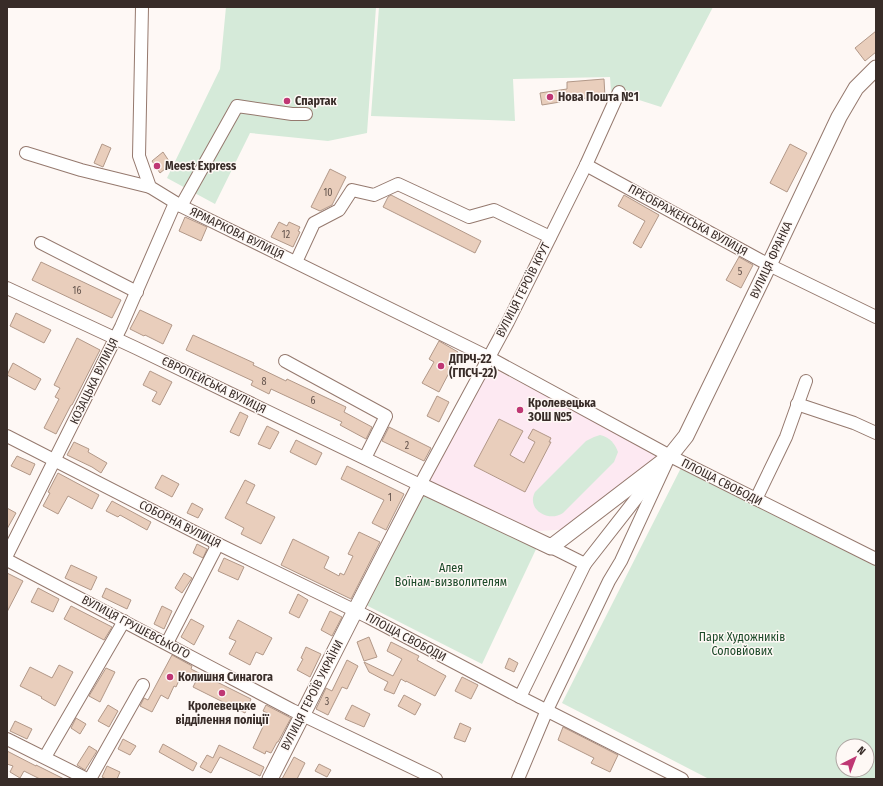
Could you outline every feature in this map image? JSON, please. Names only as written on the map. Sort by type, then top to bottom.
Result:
[{"type":"main road","name":"ВУЛИЦЯ ФРАНКА","points":[[551,547],[670,456],[686,436],[770,265],[838,117],[856,88],[876,68]]},
{"type":"main road","points":[[420,485],[551,547]]},
{"type":"main road","name":"ПЛОЩА СВОБОДИ","points":[[355,611],[420,485]]},
{"type":"main road","name":"ВУЛИЦЯ ГЕРОЇВ УКРАЇНИ","points":[[270,779],[355,611]]},
{"type":"street","points":[[142,7],[139,156],[150,187]]},
{"type":"street","name":"ВУЛИЦЯ ГЕРОЇВ КРУТ","points":[[420,485],[550,237],[586,165],[619,92]]},
{"type":"street","name":"КОЗАЦЬКА ВУЛИЦЯ","points":[[7,555],[115,338],[178,204],[237,106],[292,114],[306,114]]},
{"type":"street","name":"ЯРМАРКОВА ВУЛИЦЯ","points":[[26,153],[81,170],[150,187],[178,204],[488,357],[670,456]]},
{"type":"street","name":"ПРЕОБРАЖЕНСЬКА ВУЛИЦЯ","points":[[586,165],[770,265],[876,317]]},
{"type":"street","points":[[296,262],[314,223],[339,210],[352,190],[374,195],[398,184],[469,217],[494,210],[550,237]]},
{"type":"street","points":[[41,243],[137,292]]},
{"type":"street","name":"ЄВРОПЕЙСЬКА ВУЛИЦЯ","points":[[7,288],[115,338],[420,485]]},
{"type":"street","points":[[285,361],[386,416],[365,458]]},
{"type":"street","points":[[756,499],[786,437],[806,381]]},
{"type":"street","points":[[797,404],[854,423],[876,433]]},
{"type":"street","name":"СОБОРНА ВУЛИЦЯ","points":[[7,436],[218,544],[355,611]]},
{"type":"street","points":[[518,779],[547,710],[609,581],[621,561],[670,456]]},
{"type":"street","name":"ПЛОЩА СВОБОДИ","points":[[520,697],[585,564],[670,456],[876,558]]},
{"type":"street","points":[[167,643],[218,544]]},
{"type":"street","points":[[551,547],[585,564]]},
{"type":"street","name":"ВУЛИЦЯ ГРУШЕВСЬКОГО","points":[[7,560],[302,715],[436,779]]},
{"type":"street","name":"ПЛОЩА СВОБОДИ","points":[[355,611],[682,779]]},
{"type":"street","points":[[45,757],[124,621]]},
{"type":"street","points":[[7,739],[89,779],[143,685]]},
{"type":"shaded area","name":"Кролевецька ЗОШ №5","points":[[488,366],[662,455],[571,529],[538,531],[427,482]]},
{"type":"green space","name":"Спартак","points":[[226,7],[376,7],[367,133],[328,141],[250,133],[215,204],[167,178],[220,69]]},
{"type":"green space","points":[[379,7],[713,7],[661,107],[611,91],[610,77],[513,79],[515,121],[371,116]]},
{"type":"green space","points":[[600,435],[612,441],[615,446],[618,452],[614,462],[563,513],[557,516],[551,516],[540,513],[533,504],[535,492],[586,441]]},
{"type":"green space","name":"Парк Художників Соловйових","points":[[686,458],[876,554],[876,779],[709,779],[562,703]]},
{"type":"green space","name":"Алея Воїнам-визволителям","points":[[421,488],[538,545],[482,664],[362,603]]},
{"type":"building","points":[[876,31],[876,52],[865,61],[855,48]]},
{"type":"building","points":[[604,79],[605,97],[559,100],[560,102],[542,105],[540,93],[567,89],[567,82]]},
{"type":"building","points":[[102,144],[111,148],[103,167],[94,163]]},
{"type":"building","points":[[790,144],[807,153],[787,192],[770,183]]},
{"type":"building","points":[[163,152],[171,164],[160,173],[152,161]]},
{"type":"building","points":[[330,169],[346,177],[332,205],[320,211],[311,207]]},
{"type":"building","points":[[391,195],[481,241],[475,253],[383,207],[388,197]]},
{"type":"building","points":[[624,195],[659,215],[641,248],[633,243],[645,221],[618,206]]},
{"type":"building","points":[[185,217],[207,227],[201,241],[179,231]]},
{"type":"building","points":[[279,222],[287,226],[289,222],[300,227],[298,231],[300,232],[293,247],[271,237]]},
{"type":"building","points":[[739,257],[753,265],[741,288],[726,280]]},
{"type":"building","points":[[41,262],[121,300],[112,318],[32,280]]},
{"type":"building","points":[[140,310],[172,325],[163,344],[130,329]]},
{"type":"building","points":[[16,313],[51,330],[44,343],[10,326]]},
{"type":"building","points":[[193,335],[254,363],[253,365],[286,381],[287,379],[346,407],[344,412],[372,427],[366,439],[340,425],[342,422],[271,389],[269,394],[251,385],[253,381],[186,350]]},
{"type":"building","points":[[77,338],[100,350],[56,434],[44,428],[59,399],[55,397],[60,388],[54,385]]},
{"type":"building","name":"ДПРЧ-22 (ГПСЧ-22)","points":[[439,341],[458,352],[448,370],[450,371],[439,392],[422,383],[434,362],[429,359]]},
{"type":"building","points":[[13,363],[41,379],[35,390],[7,375]]},
{"type":"building","points":[[150,371],[172,382],[160,405],[152,401],[157,392],[143,385]]},
{"type":"building","points":[[437,396],[449,402],[439,422],[427,416]]},
{"type":"building","points":[[240,412],[248,416],[239,436],[230,432]]},
{"type":"building","points":[[499,419],[523,431],[510,455],[524,463],[535,442],[528,438],[533,429],[551,438],[549,442],[551,442],[525,492],[474,466]]},
{"type":"building","points":[[267,426],[279,432],[270,449],[258,444]]},
{"type":"building","points":[[389,427],[431,448],[424,461],[382,441]]},
{"type":"building","points":[[296,440],[322,453],[316,465],[290,452]]},
{"type":"building","points":[[74,442],[89,449],[88,452],[107,463],[101,473],[67,455]]},
{"type":"building","points":[[17,456],[35,464],[30,475],[11,466]]},
{"type":"building","points":[[347,466],[404,494],[386,530],[372,523],[384,500],[341,479]]},
{"type":"building","points":[[58,473],[99,495],[92,509],[68,496],[58,514],[43,506],[50,493],[48,492]]},
{"type":"building","points":[[162,475],[179,484],[172,497],[155,488]]},
{"type":"building","points":[[245,480],[255,485],[246,503],[275,517],[261,544],[241,534],[244,528],[225,518]]},
{"type":"building","points":[[112,501],[151,522],[147,530],[120,515],[118,517],[106,511]]},
{"type":"building","points":[[192,503],[203,509],[198,518],[187,513]]},
{"type":"building","points":[[7,508],[16,513],[7,529]]},
{"type":"building","points":[[359,532],[380,542],[351,599],[281,565],[293,539],[329,557],[324,568],[339,576],[340,573],[344,575],[353,556],[348,554]]},
{"type":"building","points":[[197,544],[207,549],[203,558],[193,553]]},
{"type":"building","points":[[224,558],[244,567],[238,580],[218,571]]},
{"type":"building","points":[[71,565],[97,577],[91,590],[65,578]]},
{"type":"building","points":[[7,573],[23,581],[7,612]]},
{"type":"building","points":[[184,573],[192,578],[182,593],[175,588]]},
{"type":"building","points":[[38,588],[59,599],[53,612],[31,602]]},
{"type":"building","points":[[106,588],[131,600],[127,609],[102,597]]},
{"type":"building","points":[[298,594],[308,600],[299,618],[289,613]]},
{"type":"building","points":[[71,606],[112,627],[104,640],[64,619]]},
{"type":"building","points":[[162,606],[172,611],[164,629],[154,624]]},
{"type":"building","points":[[330,611],[342,617],[332,636],[321,630]]},
{"type":"building","points":[[191,619],[204,626],[194,645],[181,637]]},
{"type":"building","points":[[238,620],[272,638],[263,655],[256,652],[250,665],[229,654],[236,641],[229,638]]},
{"type":"building","points":[[369,637],[377,657],[364,661],[357,642]]},
{"type":"building","points":[[391,642],[419,656],[417,660],[446,676],[435,696],[401,679],[394,694],[384,690],[388,682],[369,672],[364,662],[393,676],[402,659],[387,651]]},
{"type":"building","points":[[306,647],[321,654],[310,677],[297,670],[303,659],[301,658]]},
{"type":"building","points":[[172,655],[192,666],[191,669],[251,699],[245,713],[193,687],[196,681],[182,674],[168,699],[161,695],[152,712],[140,706],[144,698],[148,700]]},
{"type":"building","points":[[509,658],[518,663],[514,672],[505,668]]},
{"type":"building","points":[[347,660],[358,666],[347,689],[342,687],[328,715],[316,709],[326,688],[332,691]]},
{"type":"building","points":[[59,665],[73,672],[55,706],[41,698],[42,697],[20,686],[30,667],[52,678]]},
{"type":"building","points":[[106,668],[115,672],[100,702],[89,696]]},
{"type":"building","points":[[462,677],[478,685],[471,699],[455,691]]},
{"type":"building","points":[[404,695],[421,704],[415,715],[398,706]]},
{"type":"building","points":[[108,705],[118,711],[109,727],[98,721]]},
{"type":"building","points":[[266,705],[291,718],[271,753],[266,751],[265,754],[253,748],[269,714],[263,711]]},
{"type":"building","points":[[352,705],[370,714],[364,727],[345,719]]},
{"type":"building","points":[[76,718],[86,724],[80,734],[71,728]]},
{"type":"building","points":[[15,721],[32,729],[27,739],[10,731]]},
{"type":"building","points":[[460,723],[471,728],[465,742],[454,738]]},
{"type":"building","points":[[563,727],[618,755],[610,772],[591,763],[594,758],[558,740]]},
{"type":"building","points":[[123,739],[136,746],[130,755],[118,749]]},
{"type":"building","points":[[163,744],[197,763],[193,771],[159,752]]},
{"type":"building","points":[[219,745],[264,767],[260,776],[220,757],[211,773],[200,767],[207,755],[213,758]]},
{"type":"building","points":[[89,746],[97,751],[85,770],[77,765]]},
{"type":"building","points":[[7,751],[64,779],[40,779],[24,771],[20,778],[10,772],[13,766],[7,764]]},
{"type":"building","points":[[294,757],[305,763],[297,779],[282,779]]},
{"type":"building","points":[[319,764],[331,770],[327,777],[315,771]]},
{"type":"building","points":[[107,766],[120,772],[117,779],[106,779],[102,777]]},
{"type":"place","name":"Нова Пошта №1","points":[[550,97]]},
{"type":"place","name":"Спартак","points":[[287,101]]},
{"type":"place","name":"Meest Express","points":[[157,166]]},
{"type":"place","name":"ДПРЧ-22 (ГПСЧ-22)","points":[[441,366]]},
{"type":"place","name":"Кролевецька ЗОШ №5","points":[[520,410]]},
{"type":"place","name":"Колишня Синагога","points":[[170,677]]},
{"type":"place","name":"Кролевецьке відділення поліції","points":[[222,693]]}]
